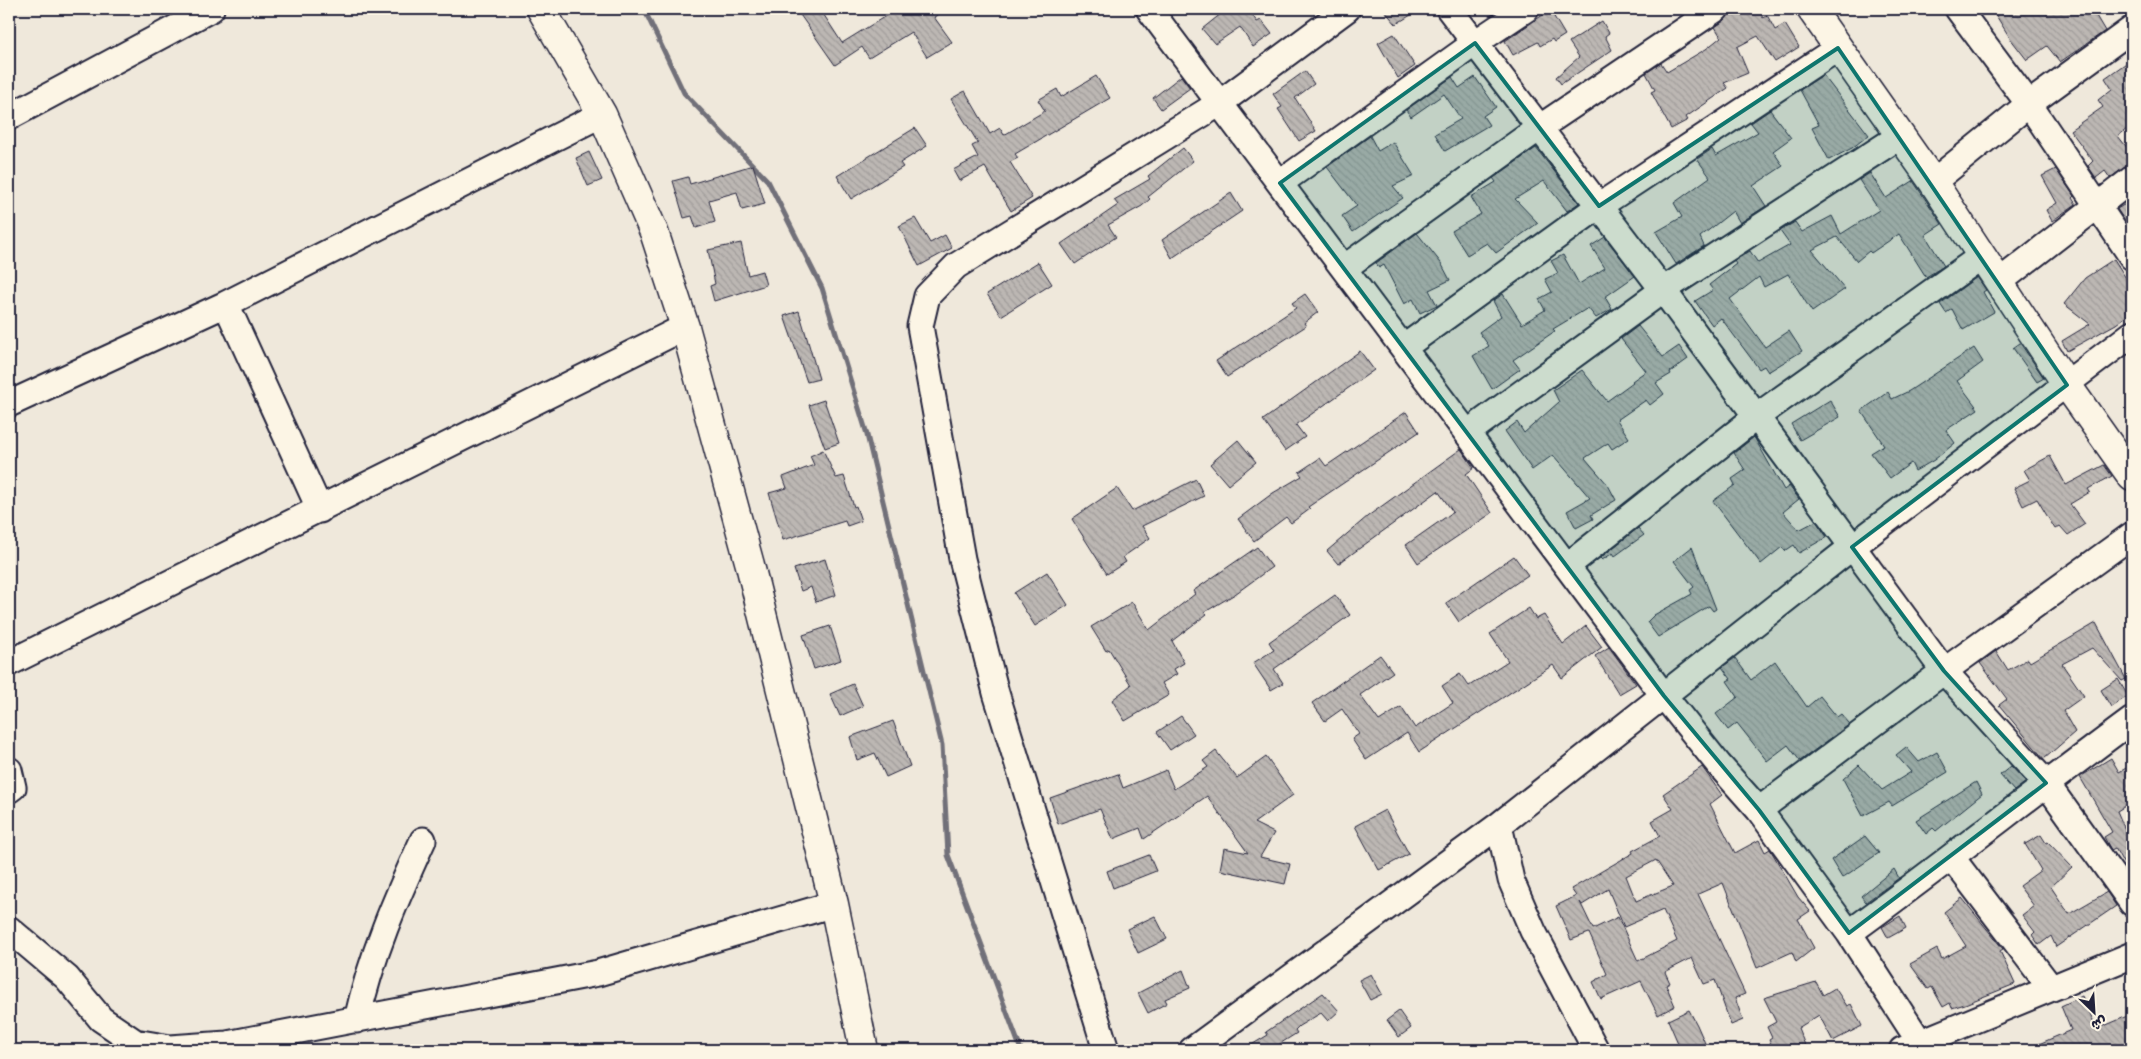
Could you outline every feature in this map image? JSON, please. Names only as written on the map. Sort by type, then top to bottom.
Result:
[{"type":"main road","points":[[541,9],[602,114],[654,232],[685,327],[750,565],[834,904],[864,1050]]},
{"type":"main road","points":[[1811,9],[1933,182],[2067,385],[2132,477]]},
{"type":"street","points":[[12,108],[211,9]]},
{"type":"street","points":[[1149,9],[1664,696],[1719,765],[1759,810],[1849,933],[1916,1048],[2051,988],[2132,956]]},
{"type":"street","points":[[1106,1050],[996,693],[962,559],[920,326],[928,296],[956,266],[1220,103],[1347,9]]},
{"type":"street","points":[[1449,9],[1663,290],[1944,671],[2046,783],[2130,898]]},
{"type":"street","points":[[1280,183],[1475,43],[1526,9]]},
{"type":"street","points":[[1344,268],[1539,128],[1716,9]]},
{"type":"street","points":[[1958,9],[2028,104],[2132,257]]},
{"type":"street","points":[[1933,182],[2028,104],[2132,29]]},
{"type":"street","points":[[1403,348],[1599,206],[1838,48]]},
{"type":"street","points":[[9,404],[226,304],[602,114]]},
{"type":"street","points":[[1468,433],[1663,290],[1900,136]]},
{"type":"street","points":[[1999,282],[2132,178]]},
{"type":"street","points":[[1567,566],[1756,417],[1982,256]]},
{"type":"street","points":[[226,304],[320,510]]},
{"type":"street","points":[[9,663],[685,327]]},
{"type":"street","points":[[1192,1050],[1499,825],[1852,547],[2132,334]]},
{"type":"street","points":[[1759,810],[1944,671],[2132,535]]},
{"type":"street","points":[[1849,933],[1952,858],[2046,783],[2132,720]]},
{"type":"street","points":[[9,770],[13,787],[9,790]]},
{"type":"street","points":[[1499,825],[1511,880],[1533,932],[1596,1050]]},
{"type":"street","points":[[357,1020],[367,976],[402,885],[424,840]]},
{"type":"street","points":[[1952,858],[2051,988]]},
{"type":"street","points":[[9,930],[66,978],[101,1019],[135,1042],[170,1048],[227,1044],[598,973],[834,904]]},
{"type":"highlighted area","points":[[1475,43],[1599,206],[1838,48],[2067,385],[1852,547],[1944,671],[2046,783],[1849,933],[1759,810],[1664,696],[1280,183]]},
{"type":"building","points":[[796,9],[820,9],[842,43],[897,9],[947,9],[934,17],[952,42],[927,57],[911,32],[869,58],[862,47],[835,65]]},
{"type":"building","points":[[1227,9],[1248,9],[1257,22],[1261,20],[1272,34],[1253,47],[1240,27],[1215,44],[1202,29]]},
{"type":"building","points":[[1383,9],[1421,9],[1396,24]]},
{"type":"building","points":[[1733,9],[1758,9],[1763,18],[1767,15],[1775,30],[1785,24],[1799,47],[1775,62],[1758,36],[1737,47],[1748,73],[1724,83],[1728,88],[1686,117],[1688,120],[1671,129],[1651,92],[1655,90],[1646,73],[1661,63],[1667,72],[1706,49],[1721,37],[1715,27],[1724,21]]},
{"type":"building","points":[[1992,9],[2092,9],[2105,31],[2060,62],[2047,46],[2027,60],[2010,38]]},
{"type":"building","points":[[1550,10],[1565,35],[1554,42],[1552,39],[1540,46],[1538,42],[1513,55],[1505,41]]},
{"type":"building","points":[[1602,21],[1609,33],[1605,36],[1612,50],[1561,84],[1556,77],[1579,57],[1569,42]]},
{"type":"building","points":[[1394,34],[1415,66],[1398,78],[1378,43]]},
{"type":"building","points":[[2132,59],[2132,125],[2118,136],[2132,154],[2132,162],[2110,178],[2105,171],[2096,178],[2088,166],[2093,161],[2070,130],[2103,107],[2098,100],[2112,89],[2105,78]]},
{"type":"building","points":[[1305,71],[1314,84],[1295,98],[1316,131],[1299,141],[1278,109],[1282,107],[1273,94]]},
{"type":"building","points":[[1823,75],[1869,135],[1852,148],[1829,160],[1812,128],[1819,125],[1800,90]]},
{"type":"building","points":[[1096,76],[1110,98],[1015,154],[1018,158],[1010,162],[1032,198],[1011,211],[985,167],[959,181],[953,170],[978,157],[972,146],[978,143],[951,99],[965,91],[990,134],[1000,128],[1004,135],[1045,111],[1038,100],[1057,89],[1061,97]]},
{"type":"building","points":[[1181,76],[1190,88],[1161,109],[1153,98]]},
{"type":"building","points":[[1452,77],[1459,88],[1475,77],[1496,107],[1483,116],[1489,125],[1445,151],[1435,134],[1461,119],[1444,94],[1411,117],[1406,110]]},
{"type":"building","points":[[1770,110],[1791,138],[1773,151],[1783,166],[1753,186],[1766,206],[1740,223],[1733,211],[1700,237],[1704,246],[1676,264],[1656,232],[1682,217],[1674,203],[1710,177],[1697,159],[1712,149],[1716,156],[1758,132],[1751,123]]},
{"type":"building","points":[[915,128],[927,146],[900,163],[903,167],[851,199],[837,176]]},
{"type":"building","points":[[1370,136],[1378,151],[1393,142],[1414,176],[1393,186],[1403,198],[1353,232],[1342,216],[1357,206],[1327,167]]},
{"type":"building","points":[[1183,148],[1193,161],[1148,197],[1150,199],[1142,206],[1108,225],[1116,237],[1075,264],[1061,244],[1118,205],[1114,200],[1150,179],[1148,176]]},
{"type":"building","points":[[1536,148],[1579,203],[1567,211],[1544,181],[1515,199],[1538,223],[1496,253],[1487,243],[1467,255],[1452,231],[1481,214],[1471,197],[1496,182],[1493,178]]},
{"type":"building","points":[[589,152],[602,180],[588,186],[576,158]]},
{"type":"building","points":[[753,165],[765,204],[742,210],[737,192],[709,200],[715,222],[696,228],[692,216],[684,218],[673,181],[688,177],[690,184]]},
{"type":"building","points":[[2056,169],[2074,196],[2072,198],[2076,204],[2052,221],[2046,210],[2057,203],[2042,176]]},
{"type":"building","points":[[1870,173],[1886,198],[1913,181],[1942,224],[1925,235],[1944,266],[1926,277],[1899,234],[1871,253],[1869,251],[1857,261],[1837,237],[1812,250],[1845,289],[1812,312],[1788,274],[1764,287],[1759,277],[1730,299],[1765,347],[1789,331],[1802,351],[1768,372],[1764,366],[1759,369],[1721,318],[1712,325],[1695,301],[1713,290],[1709,285],[1736,264],[1734,261],[1750,251],[1758,263],[1790,245],[1780,231],[1795,222],[1802,232],[1832,216],[1841,234],[1879,210],[1859,180]]},
{"type":"building","points":[[1231,193],[1242,211],[1172,258],[1162,240]]},
{"type":"building","points":[[2132,200],[2132,232],[2117,209]]},
{"type":"building","points":[[915,218],[930,243],[945,235],[952,248],[919,266],[899,226]]},
{"type":"building","points":[[1417,233],[1441,263],[1450,280],[1429,290],[1437,305],[1420,313],[1413,299],[1404,304],[1384,265],[1379,268],[1376,263]]},
{"type":"building","points":[[1605,237],[1635,276],[1605,297],[1612,309],[1596,318],[1588,308],[1553,329],[1555,331],[1513,360],[1520,369],[1492,389],[1473,356],[1489,346],[1479,332],[1501,316],[1493,301],[1503,294],[1522,324],[1545,310],[1539,299],[1552,292],[1545,279],[1558,273],[1551,261],[1563,255],[1579,284],[1605,268],[1591,246]]},
{"type":"building","points":[[741,243],[748,275],[762,271],[766,285],[714,301],[710,286],[715,284],[708,250]]},
{"type":"building","points":[[2114,259],[2132,288],[2132,312],[2116,324],[2067,351],[2062,341],[2090,324],[2064,304],[2085,278]]},
{"type":"building","points":[[1038,262],[1052,284],[1001,316],[987,294]]},
{"type":"building","points":[[1977,277],[1986,290],[1983,292],[1994,312],[1963,330],[1952,309],[1946,313],[1940,304]]},
{"type":"building","points":[[1305,294],[1318,312],[1304,323],[1306,326],[1227,377],[1216,361],[1296,308],[1292,303]]},
{"type":"building","points":[[799,311],[819,379],[807,382],[784,316]]},
{"type":"building","points":[[1638,326],[1663,357],[1679,346],[1688,359],[1670,372],[1671,374],[1656,383],[1664,394],[1650,405],[1646,400],[1617,420],[1629,438],[1612,449],[1608,443],[1585,458],[1608,485],[1616,500],[1591,515],[1593,519],[1576,528],[1567,511],[1590,498],[1553,455],[1532,470],[1505,431],[1517,422],[1524,433],[1559,402],[1553,390],[1582,370],[1607,401],[1633,382],[1646,371],[1621,339]]},
{"type":"building","points":[[2020,343],[2044,378],[2037,382],[2013,348]]},
{"type":"building","points":[[1974,348],[1983,362],[1957,381],[1978,409],[1946,430],[1955,443],[1934,460],[1915,471],[1911,463],[1890,478],[1871,453],[1884,445],[1861,411],[1888,392],[1892,399],[1909,391]]},
{"type":"building","points":[[1360,351],[1374,370],[1296,425],[1305,437],[1285,451],[1263,420]]},
{"type":"building","points":[[824,400],[839,443],[825,448],[809,405]]},
{"type":"building","points":[[1830,400],[1840,417],[1800,440],[1791,424]]},
{"type":"building","points":[[1406,412],[1419,432],[1308,507],[1310,509],[1291,523],[1286,517],[1254,541],[1238,519],[1273,493],[1302,476],[1299,472],[1320,458],[1326,466]]},
{"type":"building","points":[[1754,437],[1784,490],[1789,486],[1799,499],[1783,512],[1799,530],[1816,521],[1827,537],[1799,553],[1794,545],[1785,551],[1782,547],[1761,564],[1713,501],[1735,485],[1732,479],[1745,470],[1734,453]]},
{"type":"building","points":[[1238,440],[1256,462],[1228,485],[1210,464]]},
{"type":"building","points":[[1461,449],[1474,468],[1466,474],[1492,513],[1418,563],[1406,545],[1453,512],[1438,491],[1338,564],[1327,551],[1368,516]]},
{"type":"building","points":[[823,450],[836,478],[844,476],[854,507],[856,506],[861,521],[847,526],[845,521],[783,540],[769,493],[787,488],[783,477],[814,465],[810,456]]},
{"type":"building","points":[[2050,456],[2066,485],[2104,465],[2112,476],[2088,489],[2090,492],[2070,504],[2085,524],[2068,535],[2060,526],[2055,529],[2037,499],[2023,506],[2014,488],[2030,480],[2024,470]]},
{"type":"building","points":[[1196,479],[1204,496],[1142,526],[1150,538],[1123,557],[1126,562],[1107,574],[1072,519],[1117,488],[1132,511]]},
{"type":"building","points":[[1638,528],[1644,535],[1615,556],[1613,553],[1602,560],[1600,558]]},
{"type":"building","points":[[1257,547],[1272,567],[1235,594],[1205,612],[1207,614],[1172,641],[1184,663],[1174,669],[1177,674],[1162,683],[1169,695],[1125,721],[1112,700],[1131,685],[1109,649],[1106,651],[1091,627],[1132,602],[1149,630],[1195,594],[1193,591]]},
{"type":"building","points":[[1692,547],[1716,609],[1713,611],[1709,606],[1658,637],[1647,622],[1654,615],[1692,594],[1690,590],[1694,587],[1674,561]]},
{"type":"building","points":[[1514,556],[1528,575],[1459,622],[1446,603]]},
{"type":"building","points":[[825,559],[836,595],[816,602],[811,587],[801,591],[794,569]]},
{"type":"building","points":[[1047,572],[1068,605],[1035,626],[1014,593]]},
{"type":"building","points":[[1335,595],[1350,615],[1274,669],[1283,683],[1271,690],[1253,663],[1274,650],[1269,642]]},
{"type":"building","points":[[1529,608],[1536,619],[1544,615],[1563,644],[1586,626],[1602,647],[1562,678],[1553,665],[1419,752],[1407,733],[1366,760],[1352,739],[1359,734],[1342,709],[1325,721],[1312,703],[1380,655],[1393,672],[1360,695],[1379,721],[1401,707],[1415,728],[1453,703],[1442,686],[1460,674],[1469,686],[1508,661],[1490,634]]},
{"type":"building","points":[[2096,623],[2126,679],[2122,681],[2092,648],[2062,664],[2084,696],[2063,711],[2075,732],[2044,759],[1999,705],[2007,699],[1980,663],[1996,651],[2008,670],[2028,659],[2030,662]]},
{"type":"building","points":[[830,626],[841,660],[814,669],[803,635]]},
{"type":"building","points":[[1609,647],[1636,684],[1619,694],[1595,656]]},
{"type":"building","points":[[1735,658],[1751,680],[1775,661],[1807,707],[1820,696],[1837,717],[1841,714],[1850,724],[1800,761],[1788,745],[1767,761],[1737,723],[1728,730],[1716,714],[1738,697],[1727,681],[1731,679],[1722,667]]},
{"type":"building","points":[[2118,679],[2128,696],[2111,707],[2101,690]]},
{"type":"building","points":[[853,684],[863,706],[840,716],[830,694]]},
{"type":"building","points":[[1181,716],[1194,734],[1170,750],[1157,732]]},
{"type":"building","points":[[893,721],[910,766],[886,777],[875,753],[857,760],[850,737]]},
{"type":"building","points":[[1906,747],[1919,762],[1937,752],[1948,772],[1892,806],[1889,802],[1863,816],[1843,779],[1859,765],[1882,790],[1911,772],[1896,755]]},
{"type":"building","points":[[1216,751],[1237,778],[1266,757],[1293,795],[1254,823],[1274,833],[1260,857],[1290,864],[1285,884],[1220,870],[1224,848],[1248,853],[1207,796],[1144,839],[1140,828],[1113,839],[1100,809],[1058,824],[1050,798],[1118,774],[1123,788],[1166,770],[1174,789],[1208,767],[1203,761]]},
{"type":"building","points":[[2111,758],[2119,772],[2132,765],[2132,802],[2117,811],[2132,846],[2132,879],[2115,848],[2111,850],[2104,837],[2112,832],[2080,777]]},
{"type":"building","points":[[2011,766],[2026,782],[2014,791],[2000,775]]},
{"type":"building","points":[[1702,767],[1722,795],[1710,804],[1735,853],[1759,840],[1765,852],[1770,849],[1798,897],[1810,911],[1798,919],[1814,948],[1796,962],[1792,952],[1757,968],[1723,883],[1698,894],[1745,994],[1735,998],[1743,1020],[1731,1025],[1715,980],[1704,984],[1692,958],[1665,972],[1670,983],[1666,985],[1675,1006],[1658,1015],[1641,981],[1601,999],[1593,982],[1607,974],[1589,933],[1571,940],[1556,906],[1576,896],[1571,889],[1660,836],[1652,821],[1673,809],[1663,794]],"holes":[[[1656,860],[1673,886],[1636,901],[1626,876]],[[1608,889],[1624,927],[1663,910],[1677,941],[1638,961],[1618,917],[1593,929],[1580,902],[1582,905]]]},
{"type":"building","points":[[1976,782],[1982,794],[1936,831],[1933,828],[1926,834],[1916,820]]},
{"type":"building","points":[[1385,810],[1409,854],[1379,870],[1355,826]]},
{"type":"building","points":[[2041,835],[2046,843],[2048,842],[2072,867],[2051,887],[2069,914],[2107,892],[2116,906],[2056,947],[2051,936],[2039,945],[2032,935],[2035,932],[2022,915],[2034,906],[2019,886],[2041,870],[2025,844]]},
{"type":"building","points":[[1865,836],[1879,853],[1842,878],[1831,860]]},
{"type":"building","points":[[1149,855],[1156,871],[1113,888],[1107,871]]},
{"type":"building","points":[[1894,869],[1899,878],[1866,902],[1861,896]]},
{"type":"building","points":[[1962,898],[2003,949],[2000,951],[2015,984],[1965,1004],[1952,1008],[1950,1003],[1943,1007],[1932,987],[1928,989],[1910,964],[1937,949],[1942,959],[1966,946],[1944,912]]},
{"type":"building","points":[[1155,916],[1167,939],[1138,953],[1127,929]]},
{"type":"building","points":[[1900,916],[1906,928],[1888,938],[1882,927]]},
{"type":"building","points":[[1183,970],[1190,988],[1165,999],[1167,1003],[1148,1013],[1138,993]]},
{"type":"building","points":[[1371,974],[1382,994],[1370,1000],[1359,980]]},
{"type":"building","points":[[1816,982],[1823,995],[1835,988],[1847,1006],[1851,1004],[1862,1026],[1833,1041],[1819,1015],[1798,1028],[1807,1050],[1774,1050],[1769,1040],[1772,1038],[1767,1027],[1776,1022],[1764,998]]},
{"type":"building","points":[[1323,993],[1339,1011],[1328,1021],[1321,1013],[1299,1026],[1295,1030],[1297,1033],[1270,1050],[1243,1050],[1268,1035],[1266,1032]]},
{"type":"building","points":[[2082,996],[2097,1029],[2132,1014],[2132,1050],[2025,1050],[2071,1030],[2061,1006]]},
{"type":"building","points":[[1689,1010],[1708,1050],[1681,1050],[1668,1020]]},
{"type":"building","points":[[1399,1011],[1411,1028],[1399,1037],[1387,1020]]},
{"type":"waterway","points":[[644,9],[684,93],[768,181],[822,288],[866,431],[942,745],[948,855],[1021,1050]]}]
